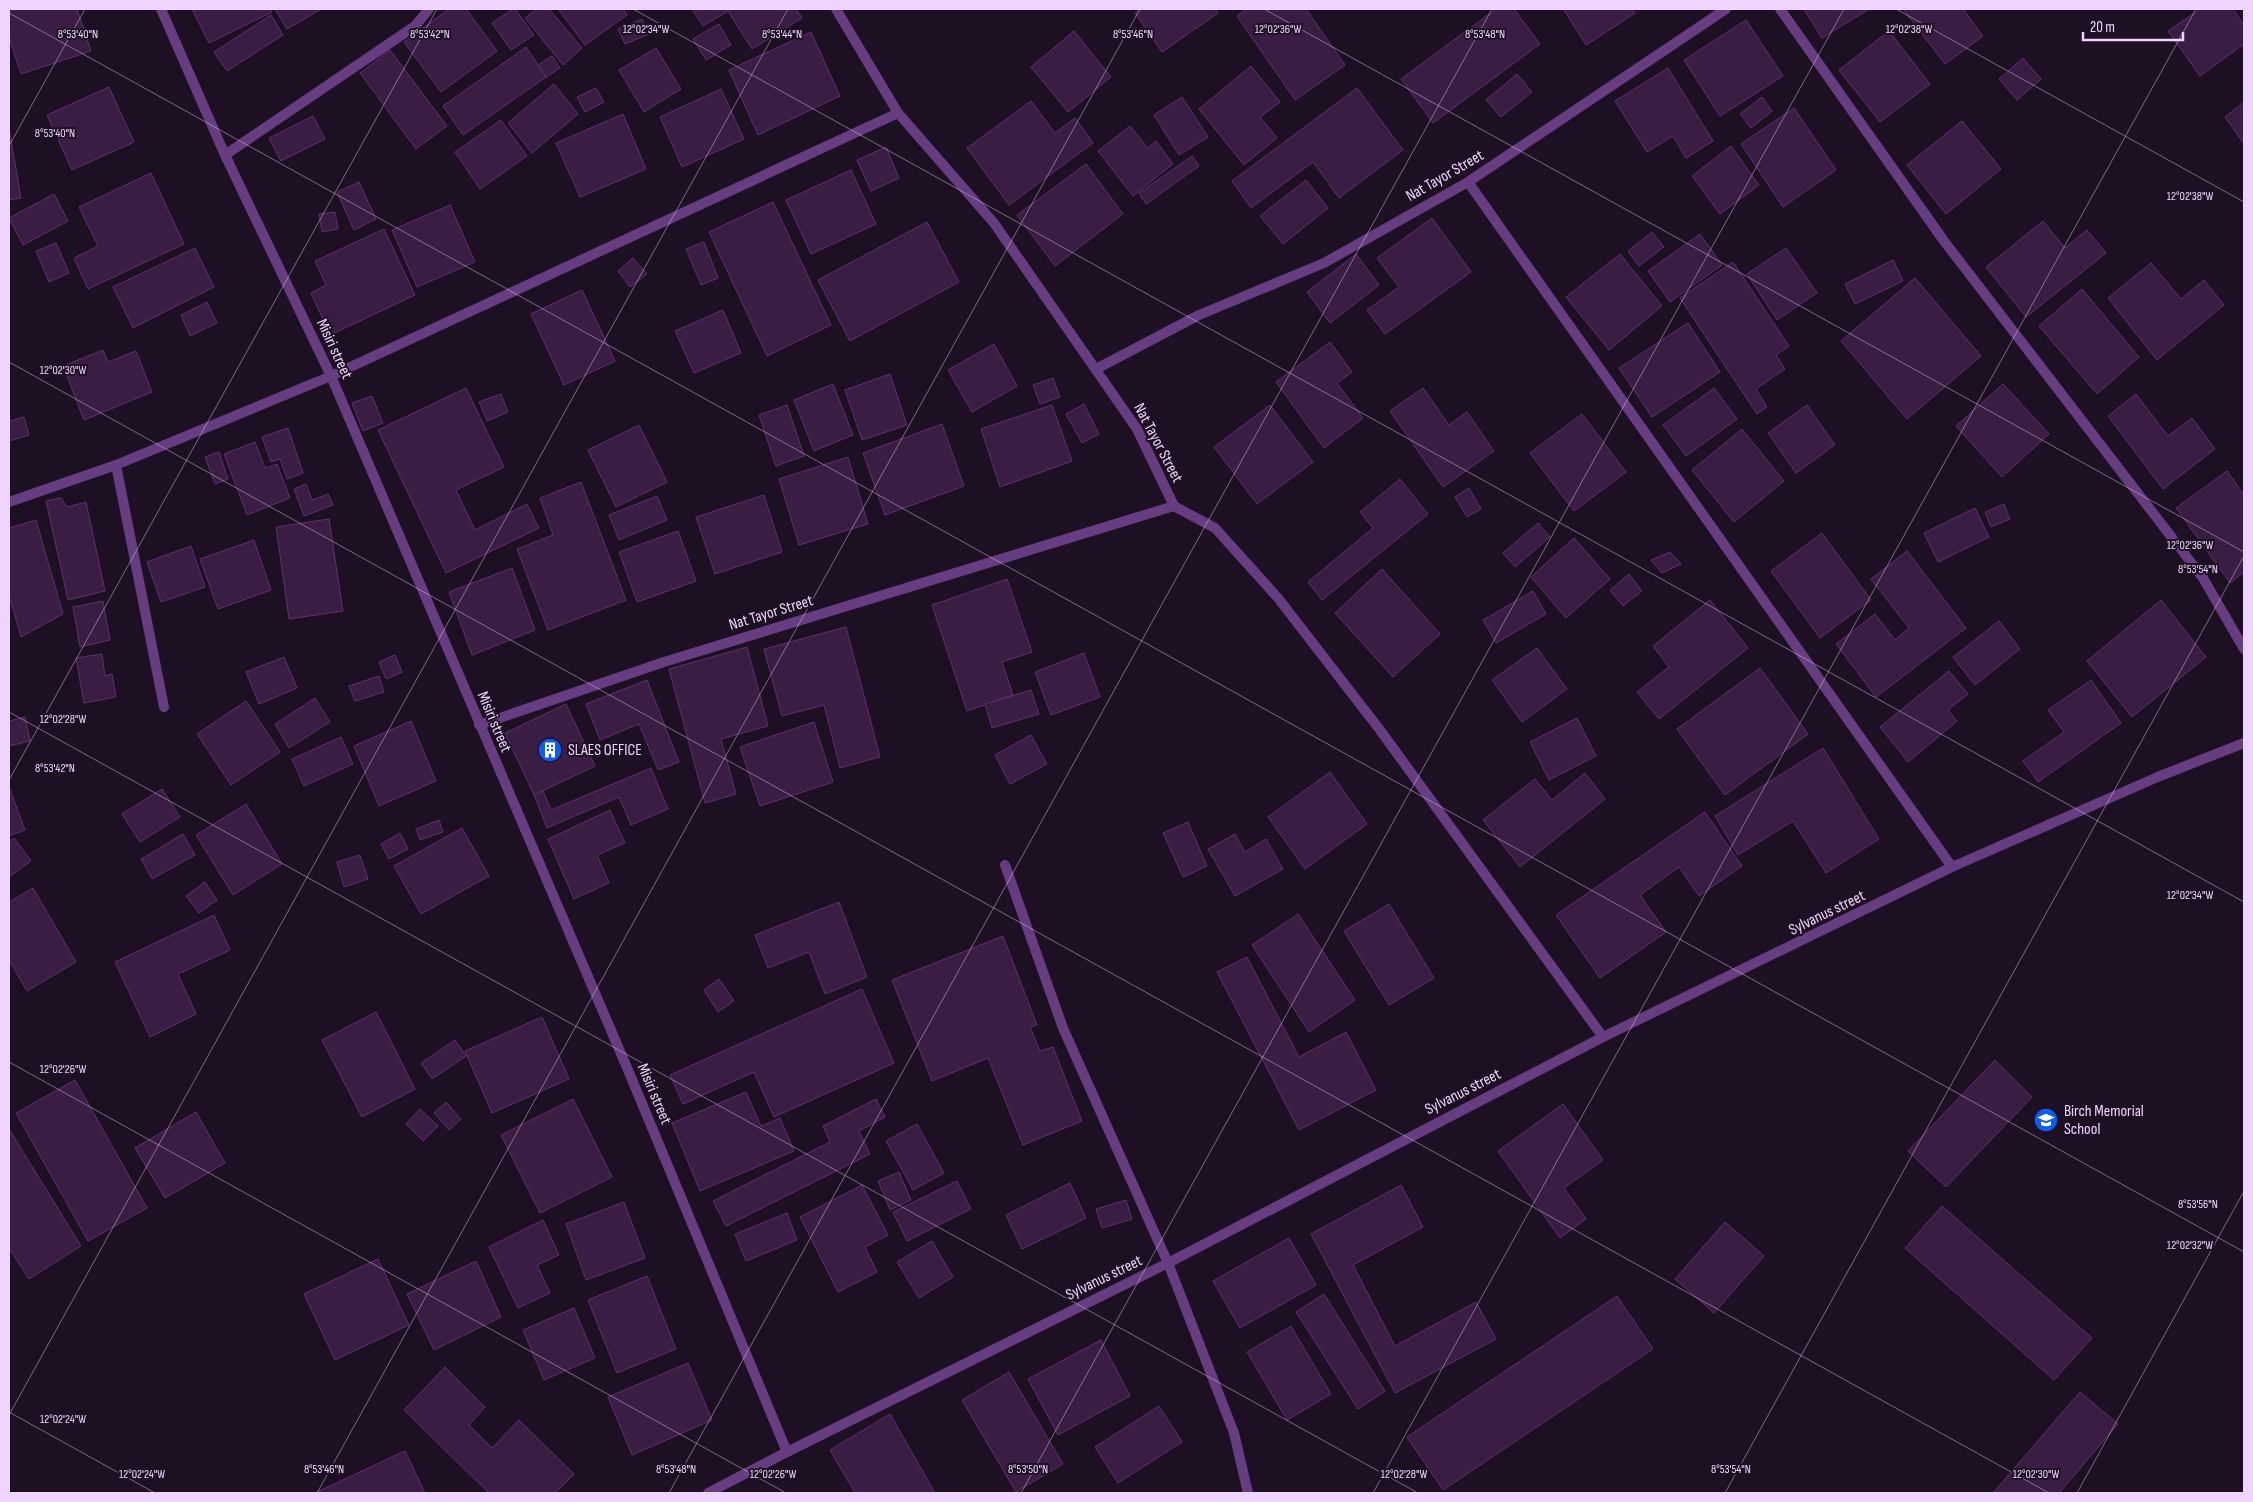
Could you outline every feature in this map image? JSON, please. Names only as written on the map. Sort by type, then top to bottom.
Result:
[{"type":"street","name":"Misiri street","points":[[161,9],[225,155],[331,376],[628,1070],[786,1452]]},
{"type":"street","points":[[225,155],[415,26],[429,9]]},
{"type":"street","points":[[836,9],[898,113],[994,223],[1096,369]]},
{"type":"street","name":"Nat Tayor Street","points":[[479,725],[674,659],[1174,506],[1137,429],[1096,369],[1199,315],[1324,263],[1468,182],[1726,9]]},
{"type":"street","points":[[1780,9],[1944,241],[2203,578],[2244,649]]},
{"type":"street","points":[[9,502],[116,465],[331,376],[898,113]]},
{"type":"street","points":[[1468,182],[1952,867]]},
{"type":"street","points":[[116,465],[164,707]]},
{"type":"street","points":[[1174,506],[1215,528],[1278,598],[1380,730],[1603,1037]]},
{"type":"street","name":"Sylvanus street","points":[[708,1493],[786,1452],[1168,1263],[1603,1037],[1952,867],[2151,780],[2244,743]]},
{"type":"street","points":[[1005,865],[1063,1028],[1168,1263],[1234,1433],[1248,1493]]},
{"type":"building","points":[[77,9],[91,51],[21,74],[9,37],[9,10]]},
{"type":"building","points":[[192,9],[270,9],[272,12],[209,43]]},
{"type":"building","points":[[275,9],[321,9],[287,29]]},
{"type":"building","points":[[449,9],[466,9],[497,51],[441,92],[404,42]]},
{"type":"building","points":[[515,9],[534,35],[511,50],[492,23]]},
{"type":"building","points":[[537,9],[549,9],[582,48],[563,65],[525,18]]},
{"type":"building","points":[[623,9],[627,15],[585,45],[559,10]]},
{"type":"building","points":[[692,9],[796,9],[802,18],[752,49],[728,11],[703,26]]},
{"type":"building","points":[[1142,9],[1215,9],[1218,13],[1162,52],[1135,13]]},
{"type":"building","points":[[1247,9],[1306,9],[1345,65],[1295,100],[1237,16]]},
{"type":"building","points":[[1496,9],[1514,9],[1540,44],[1433,123],[1401,79]]},
{"type":"building","points":[[1632,9],[1635,13],[1586,45],[1564,10]]},
{"type":"building","points":[[1804,9],[1869,9],[1822,38]]},
{"type":"building","points":[[1903,9],[1963,9],[1983,36],[1945,64]]},
{"type":"building","points":[[2200,9],[2233,9],[2244,25],[2244,44],[2200,76],[2168,31]]},
{"type":"building","points":[[271,15],[283,35],[227,71],[214,52]]},
{"type":"building","points":[[642,19],[649,34],[625,44],[618,29]]},
{"type":"building","points":[[1746,20],[1783,76],[1720,116],[1684,60]]},
{"type":"building","points":[[719,24],[731,45],[706,60],[693,39]]},
{"type":"building","points":[[1074,31],[1111,77],[1068,112],[1031,67]]},
{"type":"building","points":[[1889,31],[1930,84],[1880,122],[1839,70]]},
{"type":"building","points":[[811,32],[840,96],[758,135],[729,70]]},
{"type":"building","points":[[526,47],[546,77],[463,135],[443,106]]},
{"type":"building","points":[[656,48],[681,89],[644,112],[619,70]]},
{"type":"building","points":[[390,50],[447,126],[416,149],[360,73]]},
{"type":"building","points":[[552,56],[560,68],[546,77],[538,65]]},
{"type":"building","points":[[2023,58],[2041,79],[2017,100],[1999,79]]},
{"type":"building","points":[[1251,66],[1280,102],[1260,117],[1277,138],[1244,165],[1199,109]]},
{"type":"building","points":[[1668,68],[1713,141],[1686,158],[1673,136],[1647,152],[1615,101]]},
{"type":"building","points":[[1517,74],[1532,92],[1501,117],[1486,100]]},
{"type":"building","points":[[554,84],[578,114],[532,153],[508,123]]},
{"type":"building","points":[[109,87],[134,142],[72,170],[47,115]]},
{"type":"building","points":[[596,88],[604,102],[585,112],[577,97]]},
{"type":"building","points":[[1357,88],[1403,150],[1339,198],[1313,162],[1251,208],[1232,181]]},
{"type":"building","points":[[721,89],[744,139],[682,167],[660,117]]},
{"type":"building","points":[[1182,97],[1208,137],[1179,155],[1154,115]]},
{"type":"building","points":[[1762,97],[1772,111],[1751,128],[1740,114]]},
{"type":"building","points":[[1031,101],[1055,133],[1075,118],[1093,143],[1009,205],[967,148]]},
{"type":"building","points":[[2244,102],[2244,144],[2225,117]]},
{"type":"building","points":[[1794,108],[1836,170],[1783,207],[1741,144]]},
{"type":"building","points":[[623,114],[646,169],[580,197],[556,143]]},
{"type":"building","points":[[313,116],[325,139],[281,161],[269,138]]},
{"type":"building","points":[[501,120],[527,156],[480,189],[455,152]]},
{"type":"building","points":[[1962,121],[2001,169],[1946,214],[1907,165]]},
{"type":"building","points":[[1130,126],[1148,148],[1156,141],[1173,164],[1133,196],[1098,151]]},
{"type":"building","points":[[9,128],[21,198],[9,200]]},
{"type":"building","points":[[1731,146],[1759,185],[1720,214],[1692,176]]},
{"type":"building","points":[[886,147],[899,178],[871,191],[857,160]]},
{"type":"building","points":[[1192,156],[1199,166],[1146,204],[1139,193]]},
{"type":"building","points":[[1086,164],[1123,214],[1055,266],[1017,215]]},
{"type":"building","points":[[851,170],[876,224],[811,254],[786,200]]},
{"type":"building","points":[[151,173],[184,244],[88,289],[74,258],[98,246],[79,207]]},
{"type":"building","points":[[1306,180],[1328,208],[1283,244],[1260,216]]},
{"type":"building","points":[[359,182],[376,219],[354,230],[337,192]]},
{"type":"building","points":[[54,194],[68,221],[23,245],[9,218]]},
{"type":"building","points":[[773,202],[831,325],[767,356],[709,232]]},
{"type":"building","points":[[450,205],[475,262],[417,287],[392,230]]},
{"type":"building","points":[[335,212],[338,229],[322,232],[319,214]]},
{"type":"building","points":[[1432,218],[1471,272],[1385,334],[1367,310],[1399,287],[1377,258]]},
{"type":"building","points":[[2043,221],[2065,248],[2087,230],[2106,253],[2026,317],[1986,267]]},
{"type":"building","points":[[927,222],[959,282],[850,341],[818,280]]},
{"type":"building","points":[[384,229],[415,295],[330,335],[311,293],[326,285],[315,261]]},
{"type":"building","points":[[1652,232],[1664,247],[1639,266],[1628,251]]},
{"type":"building","points":[[1700,234],[1722,265],[1670,302],[1648,271]]},
{"type":"building","points":[[704,242],[718,278],[701,285],[686,249]]},
{"type":"building","points":[[56,243],[69,273],[49,282],[36,251]]},
{"type":"building","points":[[195,248],[214,287],[133,328],[113,287]]},
{"type":"building","points":[[1786,248],[1817,293],[1777,320],[1747,274]]},
{"type":"building","points":[[1356,254],[1379,285],[1330,323],[1307,292]]},
{"type":"building","points":[[1620,254],[1662,306],[1609,350],[1566,297]]},
{"type":"building","points":[[633,258],[647,274],[630,287],[618,271]]},
{"type":"building","points":[[1893,260],[1903,281],[1855,304],[1845,284]]},
{"type":"building","points":[[1733,262],[1789,346],[1776,355],[1785,369],[1756,389],[1767,407],[1757,414],[1680,298]]},
{"type":"building","points":[[2151,263],[2181,299],[2204,280],[2224,305],[2157,360],[2108,298]]},
{"type":"building","points":[[1915,278],[1981,356],[1907,419],[1841,341]]},
{"type":"building","points":[[2082,289],[2139,357],[2097,394],[2039,326]]},
{"type":"building","points":[[582,290],[615,361],[564,385],[531,314]]},
{"type":"building","points":[[207,302],[217,323],[190,336],[181,315]]},
{"type":"building","points":[[723,310],[741,353],[694,373],[675,331]]},
{"type":"building","points":[[1688,323],[1720,372],[1652,417],[1619,368]]},
{"type":"building","points":[[1330,342],[1352,372],[1337,383],[1363,418],[1324,448],[1276,382]]},
{"type":"building","points":[[994,344],[1017,386],[972,412],[948,370]]},
{"type":"building","points":[[103,350],[108,362],[136,351],[152,392],[84,420],[63,366]]},
{"type":"building","points":[[890,374],[907,425],[862,440],[845,390]]},
{"type":"building","points":[[1053,378],[1060,397],[1040,404],[1033,385]]},
{"type":"building","points":[[833,384],[853,435],[814,451],[794,400]]},
{"type":"building","points":[[2003,384],[2049,434],[2002,477],[1956,426]]},
{"type":"building","points":[[466,388],[504,467],[456,490],[475,530],[527,504],[539,528],[446,573],[378,430]]},
{"type":"building","points":[[1423,388],[1449,425],[1467,412],[1494,451],[1443,487],[1390,411]]},
{"type":"building","points":[[1714,388],[1737,419],[1686,456],[1663,425]]},
{"type":"building","points":[[501,394],[508,412],[487,421],[479,402]]},
{"type":"building","points":[[2136,394],[2168,436],[2192,418],[2215,449],[2163,489],[2108,416]]},
{"type":"building","points":[[372,396],[383,423],[363,431],[352,403]]},
{"type":"building","points":[[1084,404],[1099,434],[1082,443],[1066,414]]},
{"type":"building","points":[[787,405],[804,456],[776,466],[759,415]]},
{"type":"building","points":[[1052,405],[1072,461],[1000,487],[981,429]]},
{"type":"building","points":[[1270,405],[1313,462],[1257,504],[1214,447]]},
{"type":"building","points":[[1807,405],[1835,445],[1796,473],[1768,433]]},
{"type":"building","points":[[1582,414],[1626,472],[1574,511],[1530,453]]},
{"type":"building","points":[[24,417],[29,435],[9,441],[9,421]]},
{"type":"building","points":[[942,424],[964,486],[885,515],[863,453]]},
{"type":"building","points":[[639,425],[667,482],[616,507],[588,450]]},
{"type":"building","points":[[288,428],[303,473],[287,479],[280,459],[271,462],[262,437]]},
{"type":"building","points":[[1742,429],[1784,481],[1734,522],[1692,470]]},
{"type":"building","points":[[255,442],[265,468],[277,464],[290,498],[247,515],[224,454]]},
{"type":"building","points":[[219,452],[228,479],[215,484],[205,457]]},
{"type":"building","points":[[848,457],[868,524],[799,545],[779,479]]},
{"type":"building","points":[[2227,471],[2244,495],[2244,572],[2230,583],[2176,508]]},
{"type":"building","points":[[1400,479],[1428,514],[1322,600],[1308,582],[1373,528],[1360,512]]},
{"type":"building","points":[[581,482],[626,600],[548,630],[517,549],[553,535],[540,498]]},
{"type":"building","points":[[306,484],[312,500],[328,494],[333,505],[304,516],[294,489]]},
{"type":"building","points":[[1469,488],[1481,509],[1467,517],[1455,497]]},
{"type":"building","points":[[764,495],[782,552],[715,574],[696,517]]},
{"type":"building","points":[[657,496],[667,520],[619,540],[609,515]]},
{"type":"building","points":[[61,498],[67,507],[86,502],[105,591],[68,600],[46,501]]},
{"type":"building","points":[[2004,504],[2010,519],[1991,527],[1985,512]]},
{"type":"building","points":[[1975,508],[1989,537],[1938,562],[1924,533]]},
{"type":"building","points":[[329,519],[343,611],[289,619],[276,527]]},
{"type":"building","points":[[36,520],[63,614],[21,637],[9,599],[9,528]]},
{"type":"building","points":[[1538,523],[1550,537],[1515,567],[1503,553]]},
{"type":"building","points":[[678,531],[696,581],[637,602],[619,552]]},
{"type":"building","points":[[1822,533],[1871,600],[1820,638],[1771,571]]},
{"type":"building","points":[[1574,538],[1610,579],[1566,618],[1531,577]]},
{"type":"building","points":[[254,540],[271,590],[218,609],[200,559]]},
{"type":"building","points":[[191,546],[205,587],[161,602],[147,562]]},
{"type":"building","points":[[1907,551],[1966,628],[1876,697],[1836,644],[1875,614],[1895,640],[1909,628],[1871,579]]},
{"type":"building","points":[[1670,552],[1681,564],[1662,573],[1651,560]]},
{"type":"building","points":[[512,568],[535,630],[472,655],[449,592]]},
{"type":"building","points":[[1382,569],[1440,634],[1393,677],[1335,613]]},
{"type":"building","points":[[1629,574],[1642,591],[1623,606],[1610,590]]},
{"type":"building","points":[[1007,579],[1032,652],[1002,662],[1013,695],[967,711],[932,605]]},
{"type":"building","points":[[1533,591],[1546,614],[1496,643],[1483,620]]},
{"type":"building","points":[[1710,600],[1748,648],[1659,719],[1637,692],[1669,667],[1653,646]]},
{"type":"building","points":[[2161,600],[2206,657],[2132,717],[2087,661]]},
{"type":"building","points":[[103,601],[110,640],[80,647],[73,607]]},
{"type":"building","points":[[1999,621],[2020,649],[1975,685],[1953,657]]},
{"type":"building","points":[[846,627],[880,757],[840,768],[824,705],[782,716],[764,649]]},
{"type":"building","points":[[747,647],[768,726],[721,739],[736,794],[705,803],[669,669]]},
{"type":"building","points":[[1537,648],[1567,689],[1522,722],[1492,680]]},
{"type":"building","points":[[1084,653],[1100,697],[1051,715],[1035,672]]},
{"type":"building","points":[[102,654],[105,676],[112,674],[116,697],[84,703],[76,658]]},
{"type":"building","points":[[395,655],[402,672],[386,679],[379,662]]},
{"type":"building","points":[[284,657],[297,688],[259,704],[246,672]]},
{"type":"building","points":[[1760,668],[1808,734],[1725,795],[1677,729]]},
{"type":"building","points":[[1949,671],[1968,694],[1948,710],[1957,721],[1908,762],[1880,727]]},
{"type":"building","points":[[379,676],[384,692],[355,701],[349,686]]},
{"type":"building","points":[[647,680],[679,762],[658,770],[639,724],[600,740],[586,704]]},
{"type":"building","points":[[2091,680],[2121,723],[2038,782],[2023,761],[2064,732],[2048,710]]},
{"type":"building","points":[[1031,690],[1039,714],[992,728],[985,704]]},
{"type":"building","points":[[315,698],[330,722],[289,748],[275,724]]},
{"type":"building","points":[[246,701],[280,752],[231,785],[197,734]]},
{"type":"building","name":"SLAES OFFICE","points":[[566,704],[595,766],[534,795],[505,733]]},
{"type":"building","points":[[25,717],[30,741],[9,746],[9,721]]},
{"type":"building","points":[[1577,718],[1596,756],[1549,780],[1530,742]]},
{"type":"building","points":[[411,721],[436,781],[379,806],[354,746]]},
{"type":"building","points":[[814,722],[833,782],[760,806],[740,747]]},
{"type":"building","points":[[1031,735],[1047,764],[1010,784],[995,755]]},
{"type":"building","points":[[341,737],[353,764],[304,786],[292,759]]},
{"type":"building","points":[[1823,748],[1879,839],[1826,873],[1793,821],[1738,855],[1715,816]]},
{"type":"building","points":[[651,768],[668,809],[631,825],[619,797],[547,828],[534,795],[543,791],[551,810]]},
{"type":"building","points":[[1330,772],[1367,824],[1305,869],[1268,817]]},
{"type":"building","points":[[1585,773],[1605,799],[1520,867],[1483,820],[1535,779],[1552,800]]},
{"type":"building","points":[[9,787],[25,830],[9,836]]},
{"type":"building","points":[[162,789],[180,817],[140,842],[122,814]]},
{"type":"building","points":[[246,804],[282,864],[233,895],[196,835]]},
{"type":"building","points":[[610,810],[625,843],[597,855],[609,883],[574,899],[548,839]]},
{"type":"building","points":[[1705,812],[1742,866],[1699,896],[1679,867],[1640,895],[1666,932],[1600,978],[1556,915]]},
{"type":"building","points":[[439,820],[443,832],[420,840],[416,829]]},
{"type":"building","points":[[1188,822],[1207,866],[1183,877],[1163,833]]},
{"type":"building","points":[[462,828],[489,876],[421,914],[394,866]]},
{"type":"building","points":[[400,833],[408,849],[389,859],[381,844]]},
{"type":"building","points":[[183,834],[195,855],[152,879],[141,859]]},
{"type":"building","points":[[1235,834],[1245,852],[1266,839],[1283,869],[1235,896],[1208,849]]},
{"type":"building","points":[[14,838],[31,861],[9,877],[9,842]]},
{"type":"building","points":[[360,855],[368,879],[344,887],[337,862]]},
{"type":"building","points":[[205,882],[217,900],[199,913],[186,896]]},
{"type":"building","points":[[33,888],[76,962],[27,991],[9,960],[9,902]]},
{"type":"building","points":[[839,902],[867,977],[825,994],[809,952],[768,968],[755,935]]},
{"type":"building","points":[[1389,904],[1434,978],[1389,1005],[1344,931]]},
{"type":"building","points":[[1298,914],[1355,1000],[1309,1032],[1252,945]]},
{"type":"building","points":[[214,915],[230,950],[178,974],[196,1014],[150,1037],[115,962]]},
{"type":"building","points":[[1003,936],[1037,1025],[1030,1027],[1040,1051],[1053,1047],[1082,1121],[1023,1145],[988,1058],[932,1081],[892,980]]},
{"type":"building","points":[[1247,957],[1299,1057],[1346,1032],[1376,1090],[1299,1130],[1217,972]]},
{"type":"building","points":[[719,979],[734,1001],[718,1012],[704,990]]},
{"type":"building","points":[[862,989],[894,1063],[774,1117],[754,1072],[683,1104],[670,1075]]},
{"type":"building","points":[[376,1012],[415,1089],[362,1117],[322,1040]]},
{"type":"building","points":[[542,1017],[569,1079],[492,1113],[465,1051]]},
{"type":"building","points":[[455,1040],[466,1056],[432,1079],[421,1063]]},
{"type":"building","points":[[1995,1060],[2032,1097],[1946,1187],[1908,1151]]},
{"type":"building","points":[[75,1080],[147,1208],[88,1241],[16,1113]]},
{"type":"building","points":[[746,1092],[761,1126],[780,1118],[794,1151],[700,1191],[672,1123]]},
{"type":"building","points":[[573,1099],[612,1177],[540,1213],[501,1135]]},
{"type":"building","points":[[876,1099],[885,1117],[859,1131],[870,1154],[726,1226],[713,1201],[830,1142],[823,1126]]},
{"type":"building","points":[[446,1102],[461,1119],[449,1130],[434,1113]]},
{"type":"building","points":[[1563,1104],[1603,1160],[1564,1188],[1586,1219],[1560,1238],[1498,1151]]},
{"type":"building","points":[[420,1109],[438,1126],[423,1141],[406,1124]]},
{"type":"building","points":[[196,1112],[225,1163],[165,1198],[135,1148]]},
{"type":"building","points":[[917,1124],[944,1173],[913,1190],[886,1141]]},
{"type":"building","points":[[9,1129],[81,1246],[29,1279],[9,1248]]},
{"type":"building","points":[[899,1172],[911,1200],[890,1210],[878,1181]]},
{"type":"building","points":[[957,1181],[971,1209],[907,1241],[893,1212]]},
{"type":"building","points":[[1070,1183],[1086,1218],[1022,1249],[1006,1215]]},
{"type":"building","points":[[862,1185],[888,1235],[865,1247],[877,1272],[838,1292],[800,1217]]},
{"type":"building","points":[[1401,1185],[1423,1227],[1353,1265],[1395,1346],[1476,1302],[1496,1339],[1395,1393],[1311,1234]]},
{"type":"building","points":[[1126,1200],[1132,1219],[1102,1228],[1096,1209]]},
{"type":"building","points":[[624,1202],[645,1258],[586,1280],[566,1224]]},
{"type":"building","points":[[1942,1206],[2092,1338],[2054,1380],[1905,1248]]},
{"type":"building","points":[[787,1213],[797,1240],[746,1261],[735,1234]]},
{"type":"building","points":[[543,1220],[559,1255],[537,1265],[550,1293],[518,1308],[489,1247]]},
{"type":"building","points":[[1725,1222],[1764,1256],[1714,1313],[1675,1279]]},
{"type":"building","points":[[1289,1238],[1316,1285],[1240,1328],[1213,1281]]},
{"type":"building","points":[[932,1241],[953,1277],[919,1298],[897,1262]]},
{"type":"building","points":[[378,1259],[409,1325],[335,1360],[304,1294]]},
{"type":"building","points":[[476,1261],[501,1317],[434,1350],[407,1294]]},
{"type":"building","points":[[647,1276],[676,1349],[617,1373],[588,1300]]},
{"type":"building","points":[[1324,1294],[1385,1391],[1358,1409],[1296,1312]]},
{"type":"building","points":[[1617,1296],[1653,1349],[1443,1490],[1407,1437]]},
{"type":"building","points":[[574,1308],[595,1358],[544,1380],[523,1330]]},
{"type":"building","points":[[1291,1326],[1331,1394],[1287,1420],[1247,1352]]},
{"type":"building","points":[[1101,1340],[1130,1396],[1058,1435],[1028,1379]]},
{"type":"building","points":[[688,1363],[712,1420],[632,1455],[608,1397]]},
{"type":"building","points":[[445,1367],[485,1407],[469,1425],[492,1448],[519,1420],[574,1474],[555,1493],[489,1493],[404,1410]]},
{"type":"building","points":[[1009,1372],[1063,1464],[1016,1492],[962,1400]]},
{"type":"building","points":[[2080,1392],[2118,1424],[2059,1493],[1993,1493]]},
{"type":"building","points":[[1159,1406],[1182,1442],[1118,1483],[1095,1447]]},
{"type":"building","points":[[890,1414],[935,1493],[855,1493],[830,1450]]},
{"type":"building","points":[[405,1451],[425,1493],[317,1492]]},
{"type":"place","name":"SLAES OFFICE","points":[[550,750]]},
{"type":"place","name":"Birch Memorial School","points":[[2046,1120]]}]
